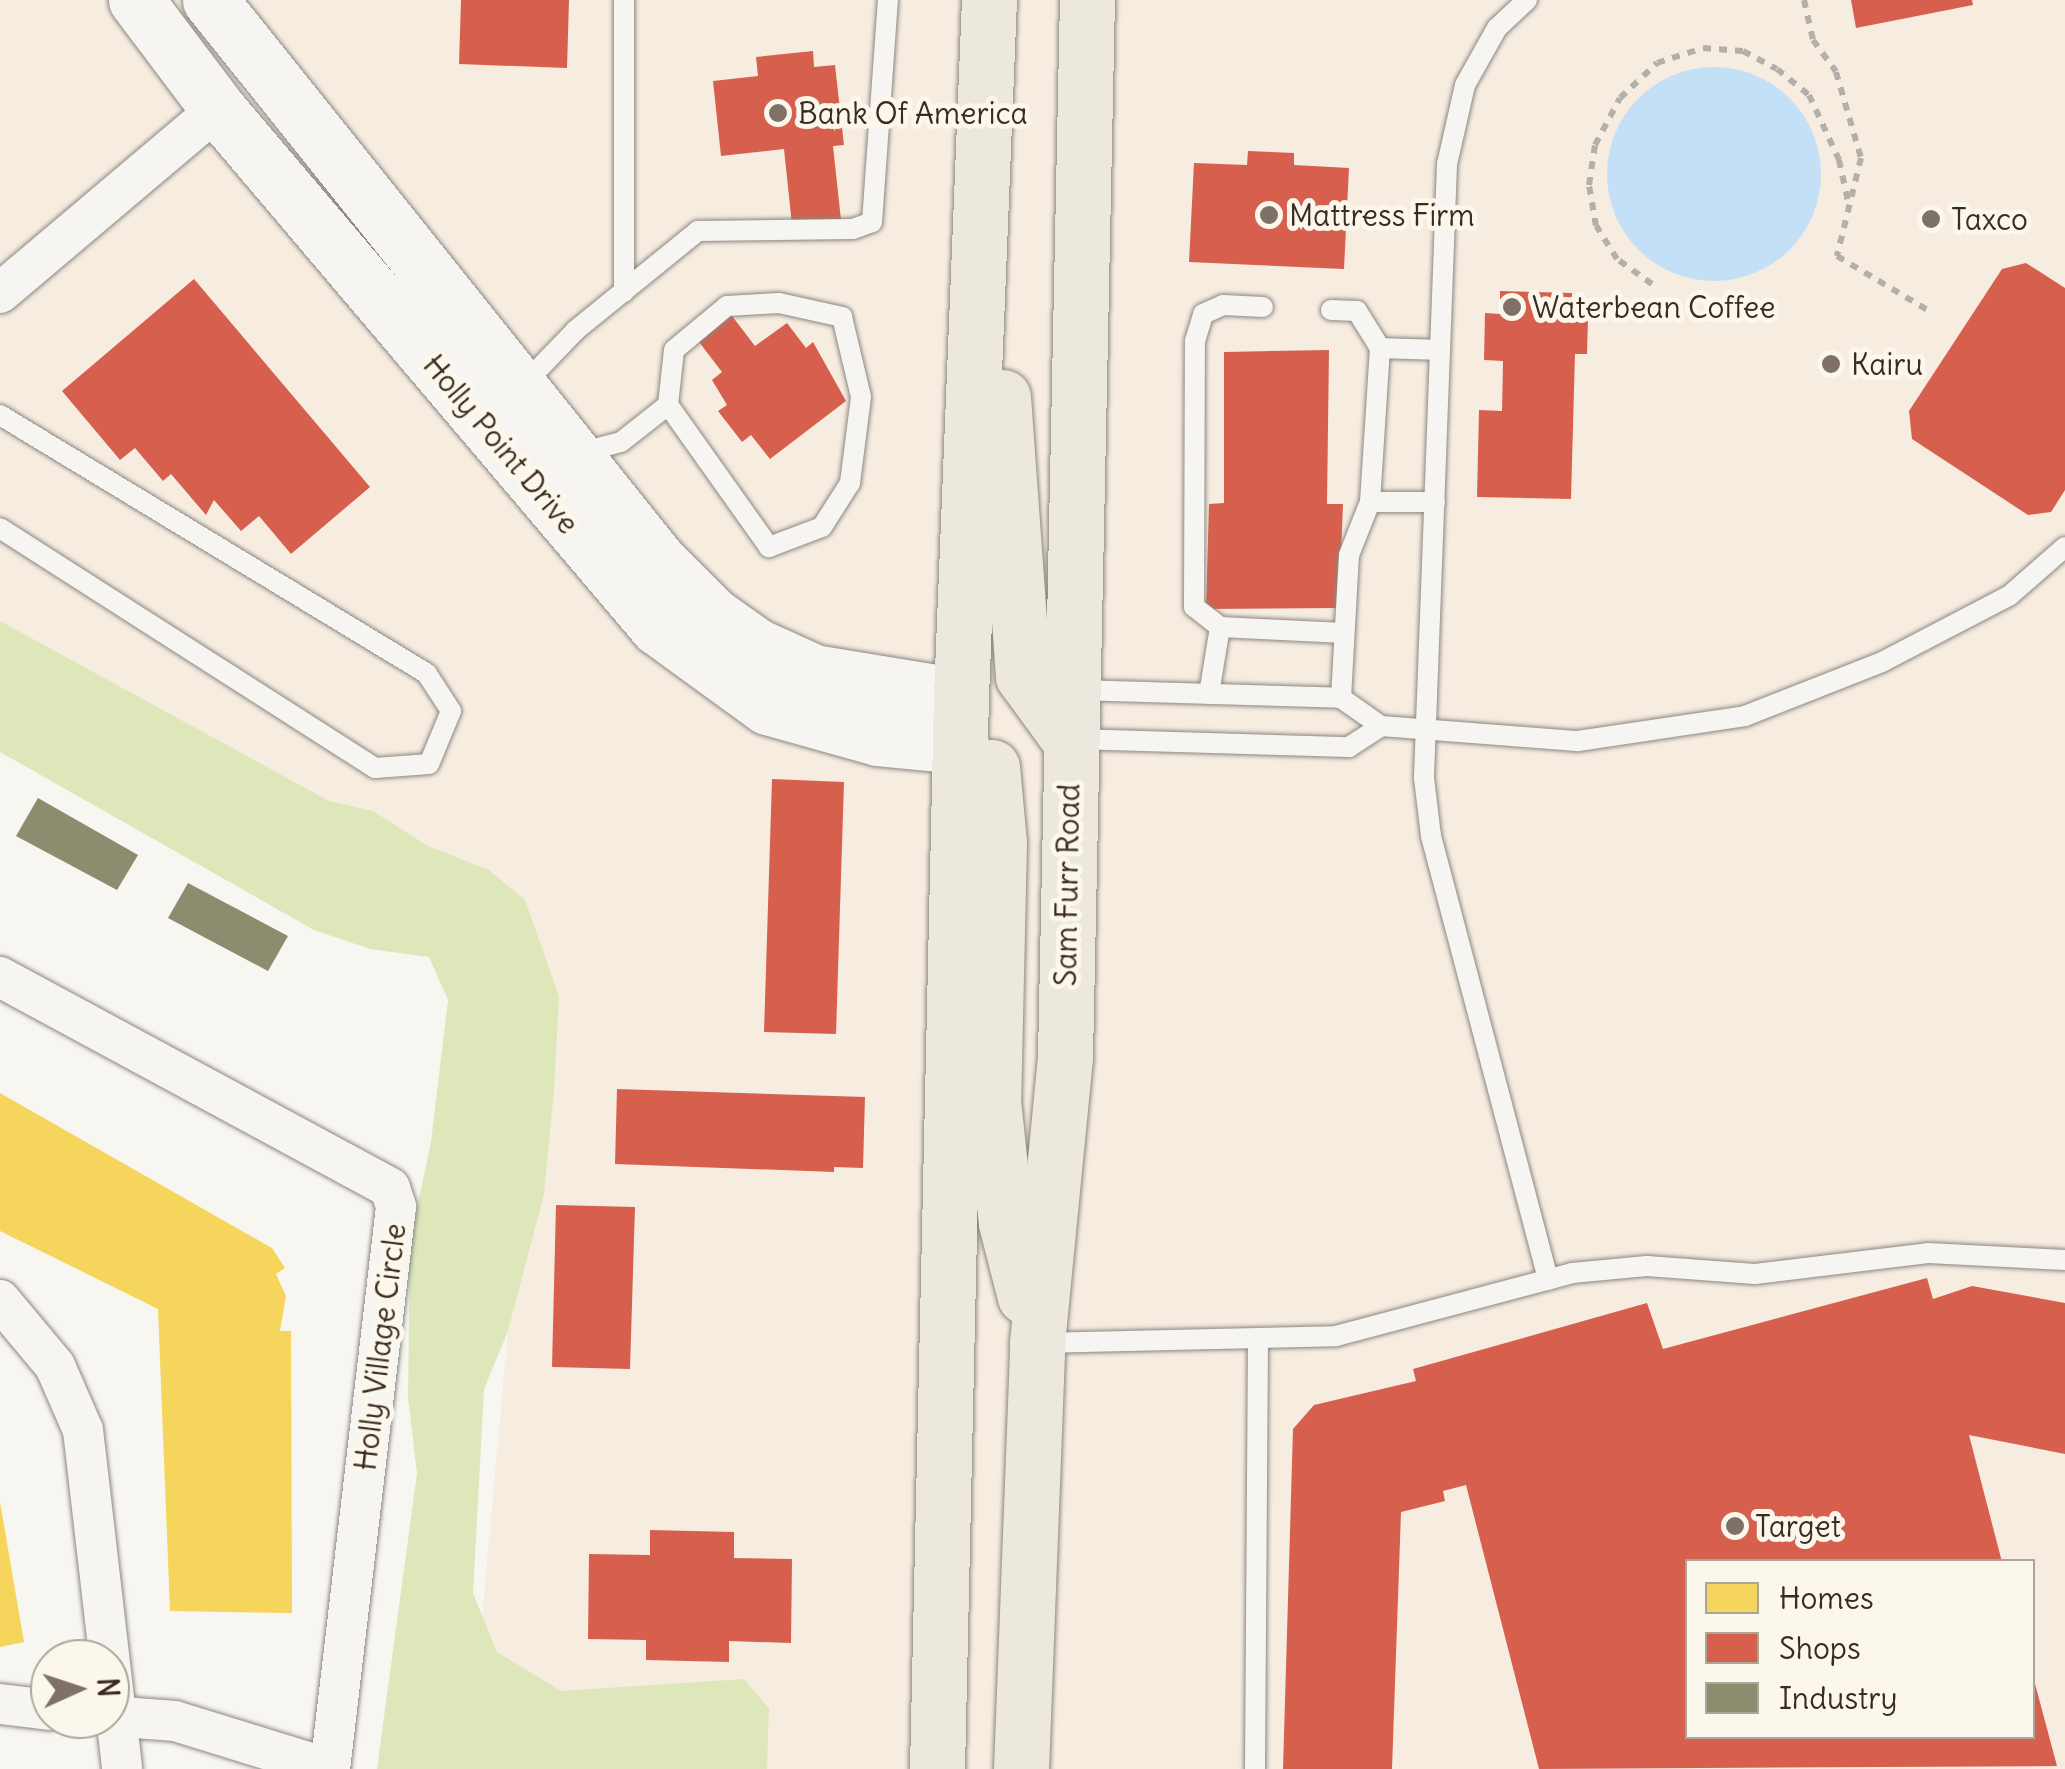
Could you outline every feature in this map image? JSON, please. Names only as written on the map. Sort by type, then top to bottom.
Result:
[{"type":"main road","name":"Holly Point Drive","points":[[136,0],[218,108],[656,627],[767,707],[877,738],[961,721]]},
{"type":"main road","name":"Holly Point Drive","points":[[210,0],[659,561],[713,615],[757,646],[961,721]]},
{"type":"main road","points":[[938,1769],[961,721],[989,0]]},
{"type":"main road","name":"Sam Furr Road","points":[[1021,1769],[1037,1343],[1065,1057],[1069,714],[1087,0]]},
{"type":"main road","points":[[218,108],[234,102],[267,126],[360,232],[522,386]]},
{"type":"main road","points":[[986,110],[1020,650],[1030,688],[1069,714]]},
{"type":"main road","points":[[961,721],[995,780],[993,1101],[1006,1223],[1037,1343]]},
{"type":"street","points":[[0,293],[218,108]]},
{"type":"street","name":"Holly Village Circle","points":[[0,977],[390,1188],[396,1207],[330,1769],[175,1721],[130,1717]]},
{"type":"street","points":[[0,1300],[55,1366],[83,1430],[105,1639]]},
{"type":"street","points":[[0,1704],[30,1708]]},
{"type":"street","points":[[117,1739],[122,1769]]},
{"type":"lane","points":[[624,0],[624,292]]},
{"type":"lane","points":[[522,386],[624,292],[698,231],[853,229],[872,222],[888,0]]},
{"type":"lane","points":[[1528,0],[1497,28],[1465,85],[1447,164],[1427,729],[1428,824],[1548,1280]]},
{"type":"lane","points":[[576,454],[621,442],[668,405],[674,350],[727,306],[779,303],[842,317],[861,397],[850,483],[822,527],[769,546],[668,405]]},
{"type":"lane","points":[[1263,307],[1222,304],[1203,314],[1194,341],[1194,606],[1220,628],[1344,633]]},
{"type":"lane","points":[[1331,310],[1357,312],[1380,348],[1370,502],[1349,555],[1341,698]]},
{"type":"lane","points":[[1380,348],[1440,350]]},
{"type":"lane","points":[[0,415],[428,674],[451,711],[429,764],[375,768],[0,528]]},
{"type":"lane","points":[[1370,502],[1434,502]]},
{"type":"lane","points":[[1069,714],[1208,694],[1341,698],[1381,726],[1578,741],[1745,716],[1882,662],[2010,596],[2065,548]]},
{"type":"lane","points":[[1208,694],[1220,628]]},
{"type":"lane","points":[[1069,714],[1348,747],[1381,726]]},
{"type":"lane","points":[[1037,1343],[1258,1340],[1402,1323],[1548,1280],[1648,1266],[1755,1274],[1928,1253],[2065,1260]]},
{"type":"lane","points":[[1255,1769],[1258,1340]]},
{"type":"path","points":[[1804,0],[1813,40],[1836,72],[1861,158],[1838,256],[1931,312]]},
{"type":"path","points":[[1652,284],[1617,259],[1596,226],[1588,185],[1595,144],[1620,98],[1657,63],[1704,48],[1743,51],[1777,70],[1809,96],[1839,160],[1850,206]]},
{"type":"shaded area","points":[[0,0],[2065,0],[2065,1769],[468,1769],[538,1002],[0,658]]},
{"type":"green space","points":[[0,621],[329,801],[373,811],[428,846],[489,870],[525,900],[559,996],[554,1090],[544,1194],[508,1331],[484,1389],[473,1593],[497,1652],[561,1691],[744,1679],[769,1708],[767,1769],[377,1769],[417,1473],[408,1398],[410,1241],[431,1142],[448,1000],[429,957],[370,949],[314,930],[0,752]]},
{"type":"water","points":[[1714,67],[1755,75],[1790,98],[1813,133],[1821,174],[1813,215],[1790,250],[1755,273],[1714,281],[1673,273],[1638,250],[1615,215],[1607,174],[1615,133],[1638,98],[1673,75]]},
{"type":"building: Homes","points":[[0,1093],[272,1248],[285,1268],[276,1274],[286,1296],[280,1331],[291,1331],[292,1613],[170,1611],[158,1309],[0,1231]]},
{"type":"building: Homes","points":[[0,1502],[24,1642],[0,1647]]},
{"type":"building: Shops","points":[[461,0],[569,0],[567,68],[459,64]]},
{"type":"building: Shops","points":[[1851,0],[1972,0],[1973,5],[1856,28]]},
{"type":"building: Shops","name":"Bank Of America","points":[[813,51],[814,67],[835,65],[844,145],[833,146],[841,220],[792,225],[784,149],[721,156],[713,81],[758,76],[756,57]]},
{"type":"building: Shops","name":"Mattress Firm","points":[[1248,151],[1294,153],[1294,165],[1349,168],[1344,269],[1189,262],[1194,163],[1247,165]]},
{"type":"building: Shops","points":[[2026,263],[2065,288],[2065,490],[2051,512],[2028,515],[1912,439],[1909,411],[2002,269]]},
{"type":"building: Shops","points":[[194,279],[370,487],[291,554],[259,516],[241,531],[214,500],[206,515],[171,474],[163,481],[135,448],[120,460],[62,391]]},
{"type":"building: Shops","points":[[1500,291],[1572,293],[1571,319],[1588,319],[1587,354],[1575,354],[1571,499],[1477,497],[1479,410],[1502,411],[1503,361],[1484,360],[1485,313],[1500,314]]},
{"type":"building: Shops","points":[[729,312],[755,346],[787,323],[806,348],[813,342],[846,401],[770,459],[751,435],[742,442],[718,411],[727,405],[712,380],[722,372],[696,338]]},
{"type":"building: Shops","points":[[1329,350],[1327,504],[1343,504],[1339,608],[1206,609],[1209,504],[1224,503],[1224,352]]},
{"type":"building: Shops","points":[[772,779],[844,782],[836,1034],[764,1032]]},
{"type":"building: Shops","points":[[617,1089],[865,1097],[863,1168],[834,1167],[834,1172],[615,1164]]},
{"type":"building: Shops","points":[[556,1205],[635,1207],[630,1369],[552,1367]]},
{"type":"building: Shops","name":"Target","points":[[1927,1278],[1933,1299],[1972,1286],[2065,1303],[2065,1454],[1969,1435],[2001,1559],[1685,1559],[1685,1739],[2035,1739],[2035,1684],[2057,1766],[1539,1769],[1466,1485],[1443,1491],[1445,1501],[1401,1512],[1392,1769],[1283,1769],[1293,1429],[1314,1405],[1416,1381],[1413,1369],[1647,1303],[1663,1349]]},
{"type":"building: Shops","points":[[650,1530],[734,1532],[734,1558],[792,1559],[791,1643],[729,1641],[729,1662],[646,1660],[646,1640],[588,1639],[589,1554],[650,1555]]},
{"type":"building: Industry","points":[[38,798],[138,855],[117,890],[16,836]]},
{"type":"building: Industry","points":[[188,883],[288,936],[268,971],[168,918]]},
{"type":"place","name":"Bank Of America","points":[[778,113]]},
{"type":"place","name":"Mattress Firm","points":[[1269,215]]},
{"type":"place","name":"Taxco","points":[[1931,219]]},
{"type":"place","name":"Waterbean Coffee","points":[[1512,307]]},
{"type":"place","name":"Kairu","points":[[1831,364]]},
{"type":"place","name":"Target","points":[[1735,1526]]}]
